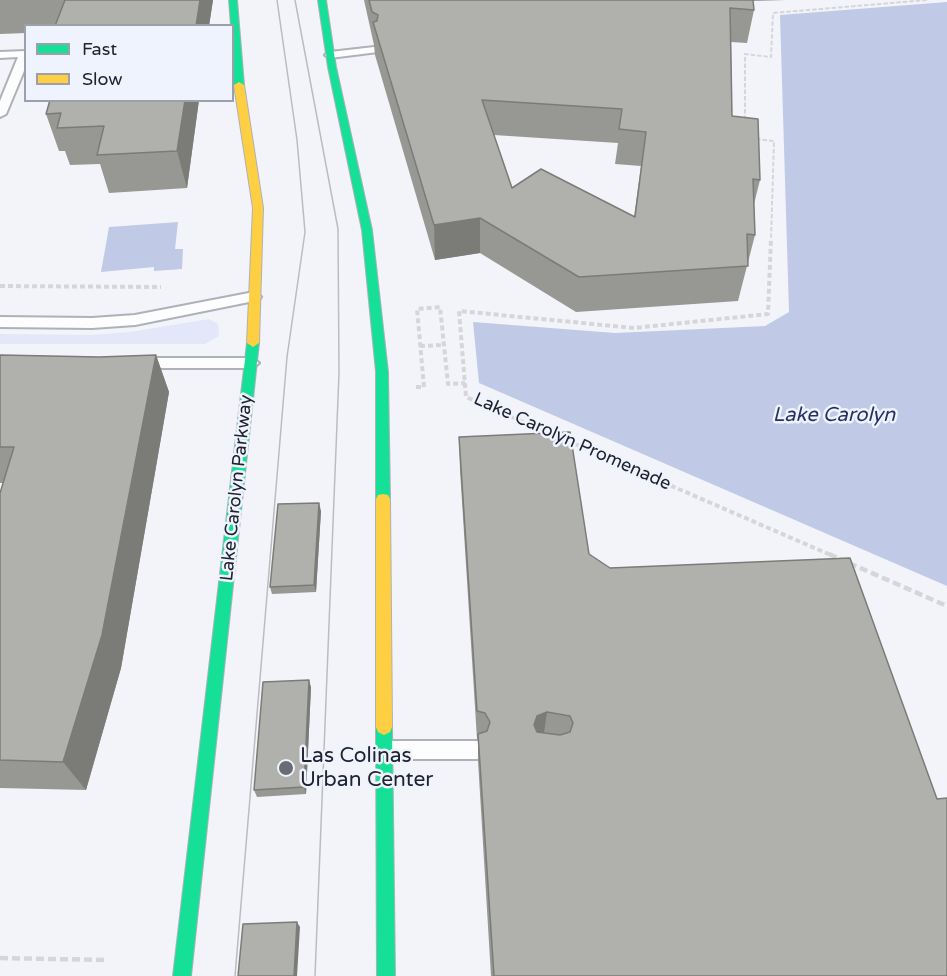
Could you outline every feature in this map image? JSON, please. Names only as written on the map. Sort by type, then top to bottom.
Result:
[{"type":"street","name":"Lake Carolyn Parkway","points":[[182,976],[252,363],[258,208],[238,78],[233,0]]},
{"type":"street","points":[[322,0],[330,55],[367,230],[382,372],[386,976]]},
{"type":"lane","points":[[330,55],[374,51]]},
{"type":"lane","points":[[0,55],[24,54]]},
{"type":"lane","points":[[0,114],[24,56]]},
{"type":"lane","points":[[0,322],[92,323],[135,320],[254,297]]},
{"type":"lane","points":[[125,363],[252,363]]},
{"type":"lane","points":[[385,750],[477,750]]},
{"type":"path","points":[[745,126],[745,54],[771,57],[773,13],[927,0]]},
{"type":"path","name":"Lake Carolyn Promenade","points":[[554,435],[466,397],[459,311],[634,328],[768,314],[774,141],[755,138]]},
{"type":"path","points":[[0,286],[168,287]]},
{"type":"path","points":[[406,388],[424,387],[417,309],[440,308],[448,384],[465,383]]},
{"type":"path","points":[[420,346],[444,345]]},
{"type":"path","name":"Lake Carolyn Promenade","points":[[565,440],[947,606]]},
{"type":"path","points":[[0,958],[106,960]]},
{"type":"shaded area","points":[[209,319],[218,324],[219,336],[205,344],[0,344],[0,334],[90,335],[130,332]]},
{"type":"water","name":"Lake Carolyn","points":[[947,2],[947,586],[479,383],[473,322],[615,333],[765,326],[789,312],[780,15]]},
{"type":"water","points":[[178,222],[175,249],[183,249],[182,269],[154,271],[154,267],[101,272],[109,227]]},
{"type":"building","points":[[65,0],[200,0],[196,24],[56,24]]},
{"type":"building","points":[[369,0],[753,0],[754,10],[730,8],[732,116],[758,119],[760,180],[753,179],[755,235],[747,234],[748,266],[579,277],[480,218],[434,225],[373,22],[377,21],[378,15],[372,12]],"holes":[[[482,100],[622,109],[619,129],[646,132],[635,217],[541,169],[512,188]]]},
{"type":"building","points":[[49,102],[185,102],[177,151],[97,155],[104,126],[57,128],[61,113],[46,114]]},
{"type":"building","points":[[0,355],[99,357],[156,355],[102,635],[63,762],[0,760],[0,493],[14,447],[0,447]]},
{"type":"building","points":[[570,432],[589,554],[610,568],[850,558],[937,799],[947,798],[947,976],[494,976],[478,734],[487,731],[490,722],[485,713],[477,711],[459,437]],"holes":[[[547,712],[570,716],[573,723],[570,732],[560,735],[537,732],[534,725],[537,716]]]},
{"type":"building","points":[[319,503],[314,585],[270,587],[278,504]]},
{"type":"building","points":[[309,680],[304,787],[254,790],[263,682]]},
{"type":"building","points":[[297,922],[294,976],[238,976],[243,924]]},
{"type":"tram line","points":[[235,976],[287,357],[305,232],[297,140],[277,0]]},
{"type":"tram line","points":[[295,0],[338,229],[339,373],[315,976]]},
{"type":"traffic: fast","points":[[233,0],[239,85]]},
{"type":"traffic: fast","points":[[322,0],[332,67],[367,230],[382,372],[383,499]]},
{"type":"traffic: fast","points":[[182,976],[253,343]]},
{"type":"traffic: fast","points":[[384,727],[386,976]]},
{"type":"traffic: slow","points":[[239,85],[258,208],[253,343]]},
{"type":"traffic: slow","points":[[383,499],[384,727]]},
{"type":"place","name":"Las Colinas Urban Center","points":[[286,768]]}]
